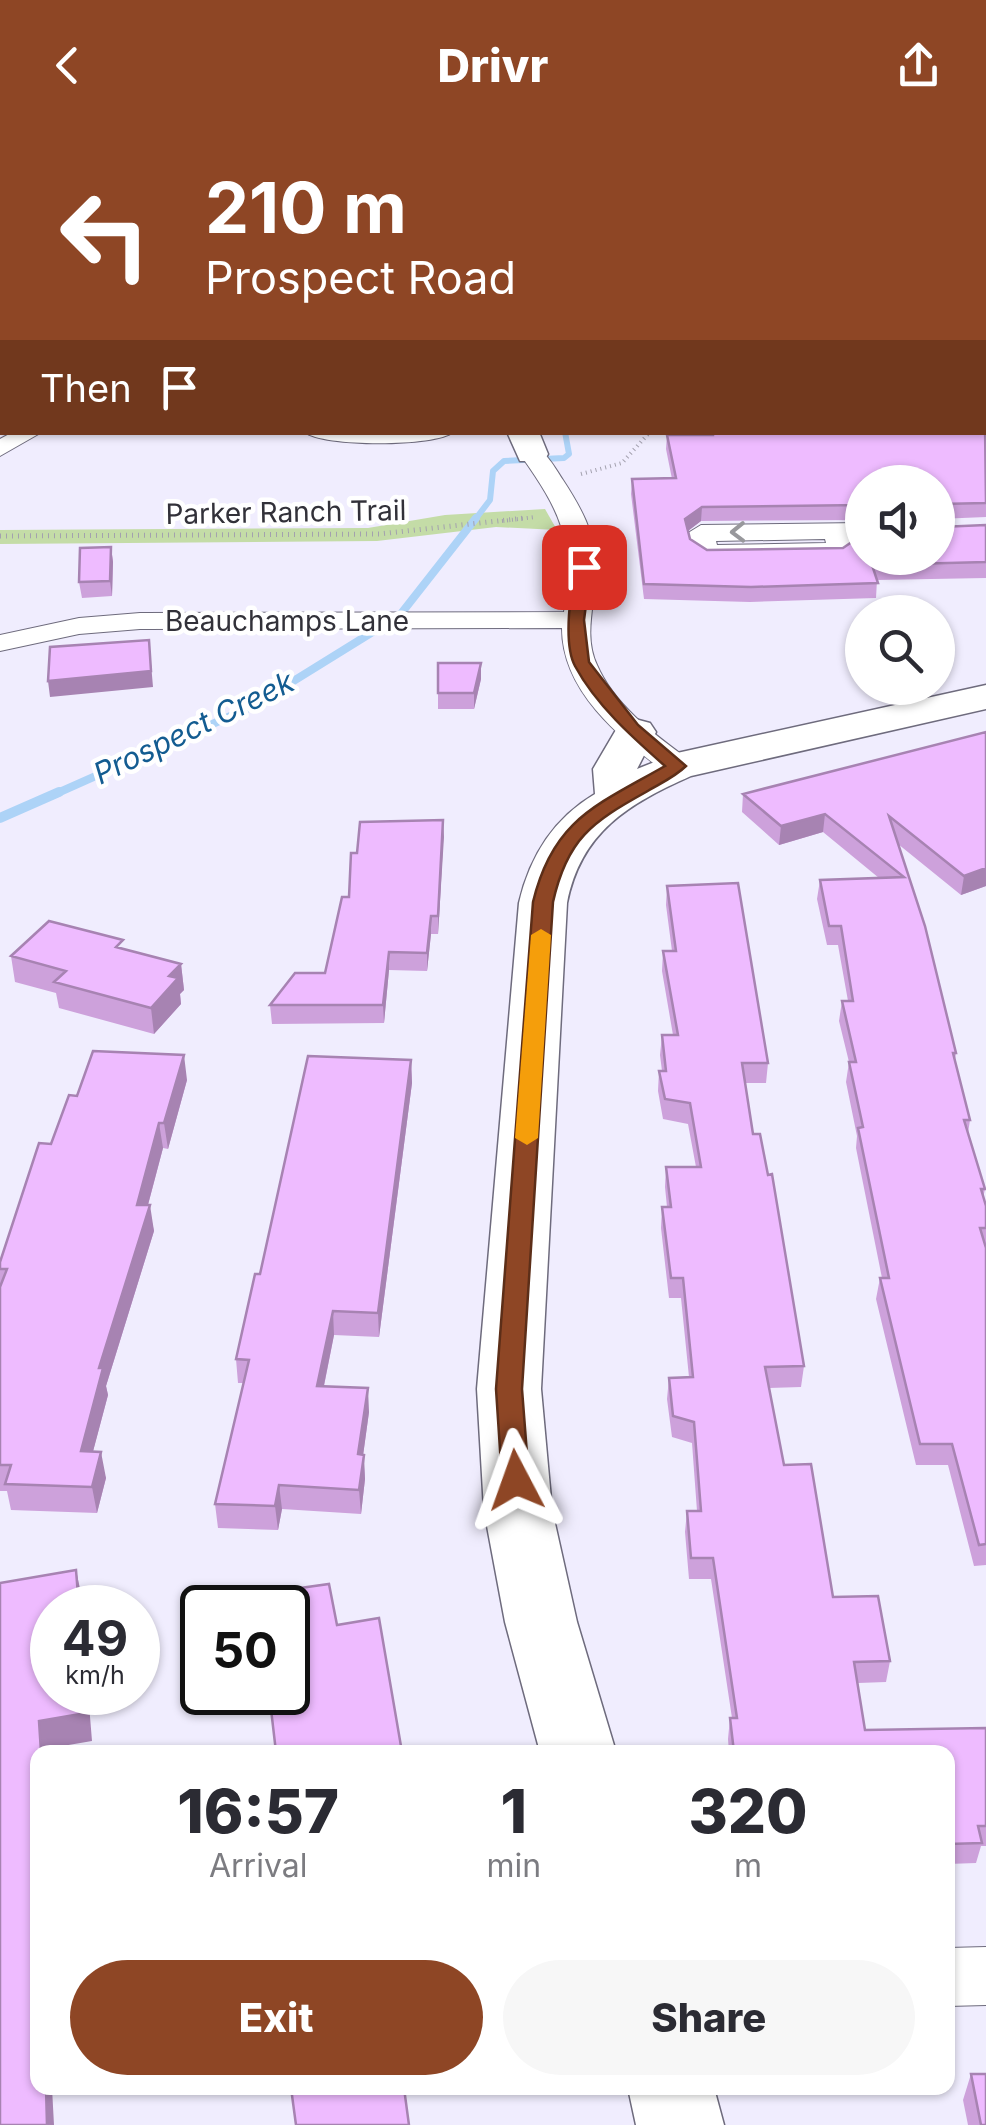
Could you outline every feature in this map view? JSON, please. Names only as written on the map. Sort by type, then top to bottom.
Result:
[{"type":"main road","points":[[576,1745],[541,1622],[518,1510],[509,1389],[543,902],[550,871],[566,842],[588,817],[677,766],[986,697]]},
{"type":"main road","points":[[618,798],[615,770],[635,732]]},
{"type":"main road","points":[[673,2095],[680,2125]]},
{"type":"street","points":[[0,449],[26,435]]},
{"type":"street","points":[[360,435],[392,435]]},
{"type":"street","points":[[533,452],[572,516],[582,541],[584,567],[576,620],[581,662],[635,732],[677,766]]},
{"type":"street","name":"Beauchamps Lane","points":[[0,643],[79,626],[140,621],[576,620]]},
{"type":"street","points":[[955,1977],[986,1976]]},
{"type":"path","points":[[575,475],[622,463],[647,435]]},
{"type":"path","name":"Parker Ranch Trail","points":[[0,536],[379,534],[483,520],[572,516]]},
{"type":"green space","points":[[545,509],[557,530],[496,527],[377,541],[0,544],[0,530],[368,528],[445,515]]},
{"type":"building","points":[[667,435],[985,435],[986,503],[955,504],[955,465],[845,465],[845,505],[702,507],[685,519],[690,539],[707,550],[845,547],[845,575],[875,575],[878,583],[751,587],[644,584],[632,479],[676,478]]},
{"type":"building","points":[[986,525],[986,562],[955,563],[955,526]]},
{"type":"building","points":[[111,547],[110,581],[79,582],[80,548]]},
{"type":"building","points":[[149,640],[151,671],[48,681],[50,647]]},
{"type":"building","points":[[438,663],[481,663],[474,693],[438,693]]},
{"type":"building","points":[[986,732],[986,868],[964,876],[889,816],[925,926],[970,1120],[964,1120],[985,1189],[981,1189],[986,1228],[980,1228],[986,1248],[986,1544],[979,1545],[952,1444],[920,1444],[880,1278],[889,1278],[858,1128],[863,1127],[849,1062],[856,1062],[842,1001],[853,1001],[841,926],[829,926],[820,880],[904,877],[825,814],[781,826],[743,794]]},
{"type":"building","points":[[443,820],[438,916],[431,916],[427,953],[389,952],[383,1005],[270,1005],[295,973],[325,973],[342,897],[349,897],[351,853],[357,853],[360,822]]},
{"type":"building","points":[[738,883],[768,1063],[742,1063],[753,1134],[760,1134],[768,1175],[772,1174],[804,1366],[765,1367],[784,1465],[811,1464],[833,1597],[878,1596],[890,1661],[854,1662],[865,1730],[986,1728],[986,1826],[978,1826],[982,1843],[955,1844],[955,1745],[733,1745],[730,1718],[737,1718],[713,1558],[691,1558],[687,1511],[701,1511],[694,1422],[673,1416],[669,1378],[693,1377],[683,1278],[671,1278],[662,1207],[671,1207],[666,1167],[701,1167],[690,1103],[665,1099],[659,1071],[666,1071],[662,1035],[678,1035],[663,951],[676,951],[667,886]]},
{"type":"building","points":[[49,921],[123,940],[116,947],[181,964],[169,976],[178,978],[151,1008],[54,982],[66,971],[11,956]]},
{"type":"building","points":[[93,1051],[184,1055],[164,1123],[159,1123],[137,1205],[150,1205],[99,1368],[103,1368],[81,1451],[101,1452],[92,1487],[5,1484],[11,1465],[0,1465],[0,1287],[7,1269],[0,1269],[0,1262],[39,1143],[51,1144],[69,1095],[77,1096]]},
{"type":"building","points":[[308,1056],[411,1060],[378,1313],[333,1311],[317,1386],[368,1388],[358,1454],[364,1455],[359,1490],[279,1485],[275,1506],[215,1504],[249,1360],[236,1359],[255,1274],[260,1274]]},
{"type":"building","points":[[76,1570],[77,1585],[30,1585],[30,1715],[74,1715],[39,1721],[41,1745],[30,1745],[30,2095],[46,2095],[47,2125],[0,2125],[0,1583]]},
{"type":"building","points":[[329,1584],[337,1625],[379,1618],[401,1745],[275,1745],[272,1715],[310,1715],[310,1587]]},
{"type":"building","points":[[971,2074],[986,2074],[986,2125],[981,2125]]},
{"type":"building","points":[[292,2095],[405,2095],[409,2125],[296,2125]]},
{"type":"waterway","name":"Prospect Creek","points":[[474,521],[490,500],[493,471],[504,461],[564,458],[569,454],[566,435]]},
{"type":"waterway","name":"Prospect Creek","points":[[53,795],[253,706],[400,615],[476,518]]},
{"type":"waterway","name":"Prospect Creek","points":[[0,818],[59,792]]},
{"type":"slow traffic","points":[[527,1138],[541,935]]},
{"type":"route","points":[[516,1480],[509,1389],[543,902],[550,871],[566,842],[588,817],[677,766],[632,728],[581,662],[576,620],[584,567]]}]
